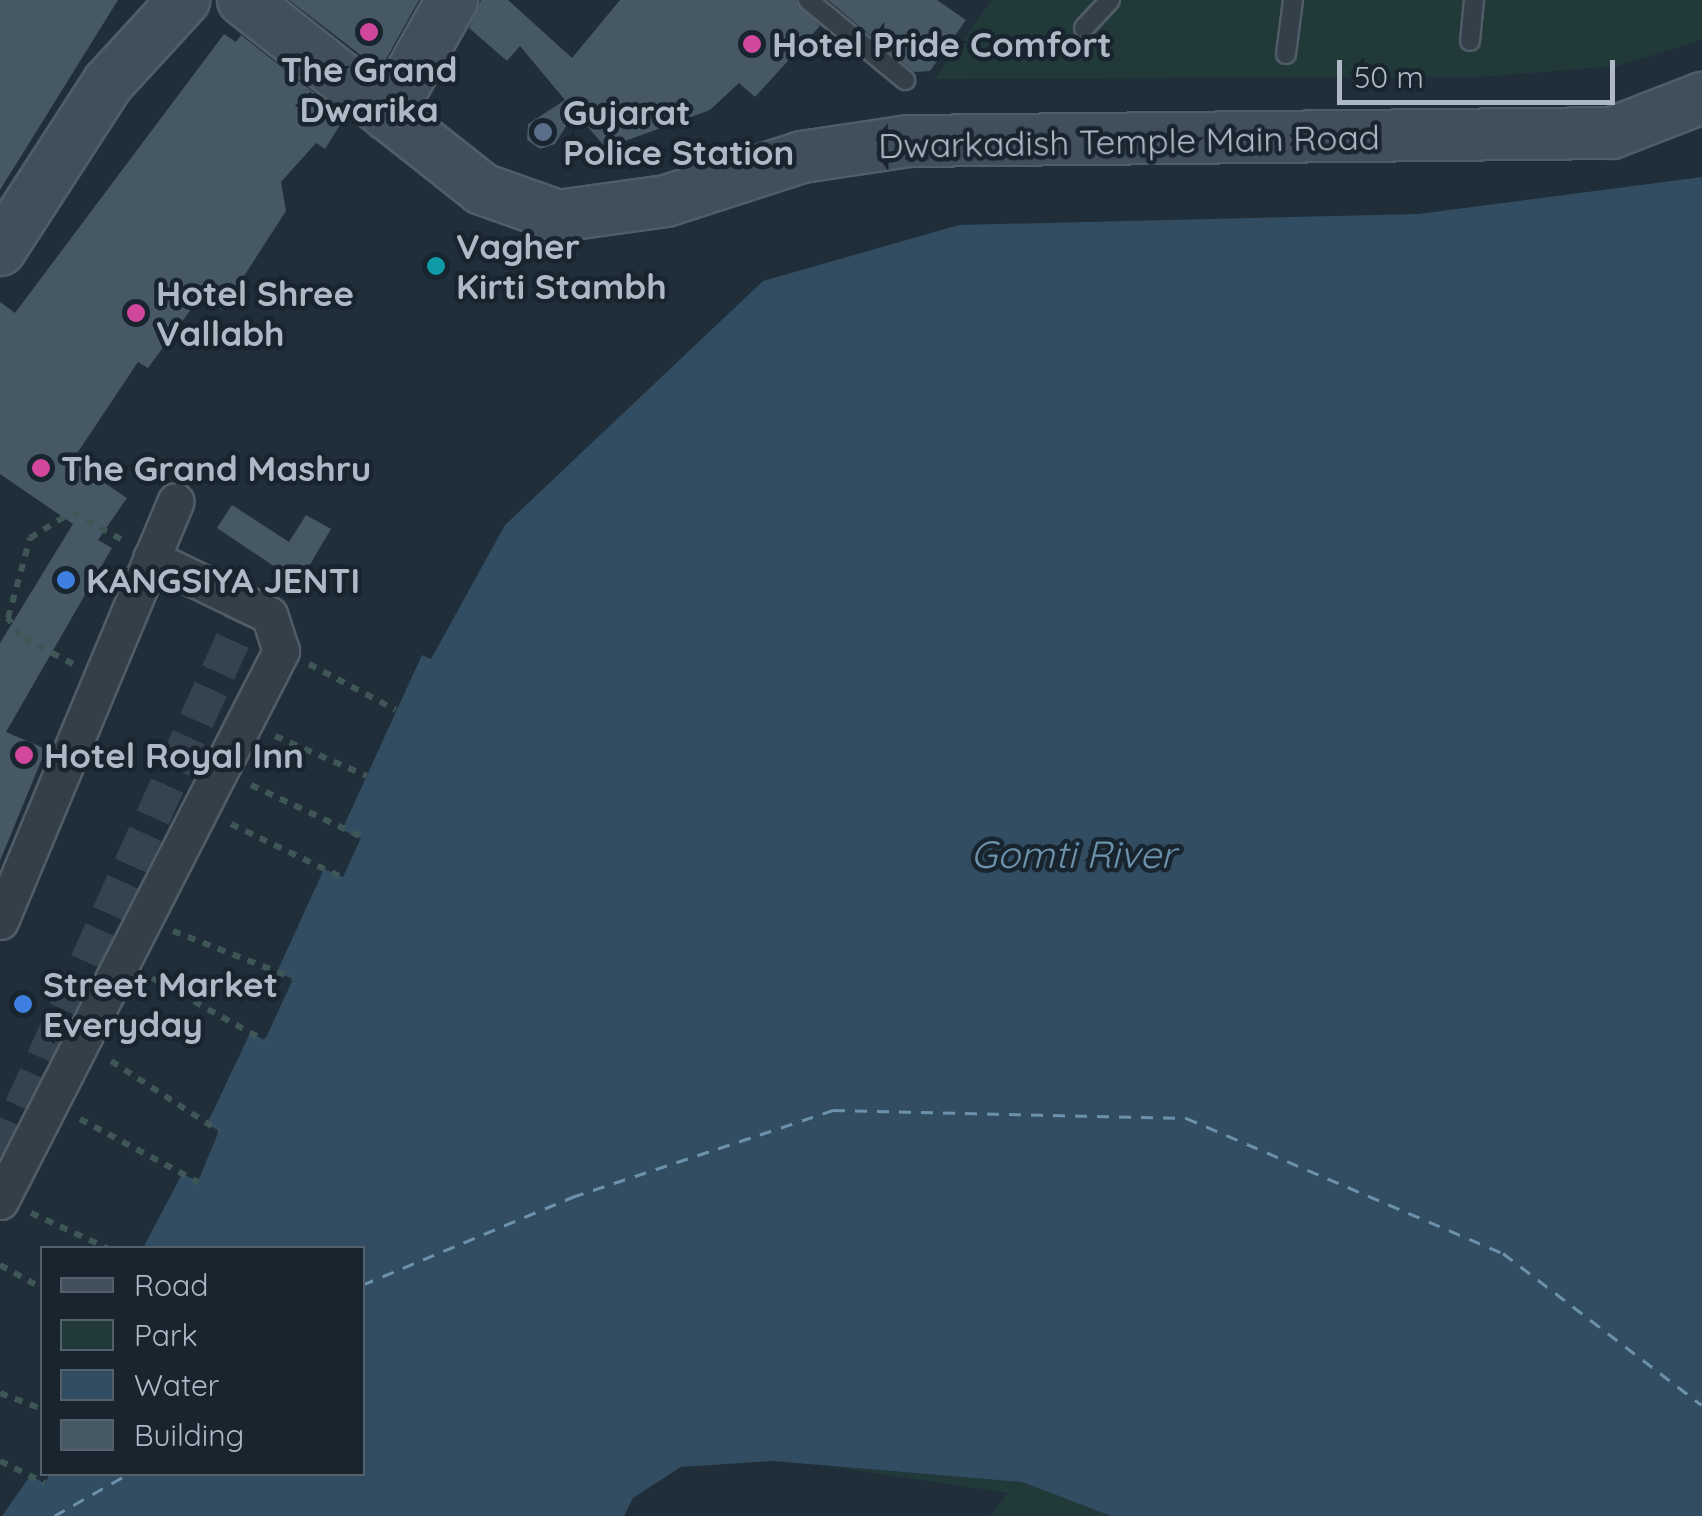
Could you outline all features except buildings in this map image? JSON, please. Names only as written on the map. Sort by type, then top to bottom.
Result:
[{"type":"main road","points":[[0,250],[108,83],[184,0]]},
{"type":"main road","points":[[243,0],[388,116],[452,0]]},
{"type":"main road","name":"Dwarkadish Temple Main Road","points":[[388,116],[482,189],[558,216],[666,201],[802,157],[909,141],[1612,133],[1702,98]]},
{"type":"street","points":[[0,921],[99,675],[176,501]]},
{"type":"street","points":[[0,1200],[203,810],[281,651],[268,615],[151,558]]},
{"type":"lane","points":[[808,0],[905,80]]},
{"type":"lane","points":[[1084,28],[1110,0]]},
{"type":"lane","points":[[1286,54],[1292,0]]},
{"type":"lane","points":[[1470,41],[1474,0]]},
{"type":"path","points":[[99,675],[12,626],[7,605],[30,538],[72,512],[151,558]]},
{"type":"path","points":[[281,651],[396,710]]},
{"type":"path","points":[[246,724],[367,776]]},
{"type":"path","points":[[223,770],[362,838]]},
{"type":"path","points":[[203,810],[342,878]]},
{"type":"path","points":[[146,920],[293,978]]},
{"type":"path","points":[[125,961],[265,1041]]},
{"type":"path","points":[[81,1042],[219,1131]]},
{"type":"path","points":[[52,1105],[198,1182]]},
{"type":"path","points":[[0,1200],[103,1246]]},
{"type":"path","points":[[0,1265],[40,1287]]},
{"type":"path","points":[[0,1393],[40,1408]]},
{"type":"path","points":[[0,1462],[45,1483]]},
{"type":"green space","points":[[992,0],[1702,0],[1702,40],[1617,66],[1480,77],[935,79]]},
{"type":"green space","points":[[827,1466],[1022,1482],[1111,1516],[990,1516],[1008,1493]]},
{"type":"water","name":"Gomti River","points":[[1702,177],[1702,1516],[1111,1516],[1022,1482],[773,1461],[681,1467],[633,1498],[624,1516],[2,1516],[30,1476],[45,1483],[49,1476],[365,1476],[365,1246],[144,1246],[182,1174],[198,1181],[219,1131],[207,1124],[250,1033],[265,1040],[293,979],[277,972],[324,869],[343,877],[361,838],[342,830],[422,655],[431,659],[505,525],[763,281],[959,225],[1418,214]]},
{"type":"ferry route","points":[[365,1284],[572,1197],[833,1110],[1186,1118],[1503,1253],[1702,1405]]},
{"type":"ferry route","points":[[54,1516],[124,1476]]},
{"type":"tunnel","points":[[0,1155],[248,606]]},
{"type":"place","name":"The Grand Dwarika","points":[[369,32]]},
{"type":"place","name":"Hotel Pride Comfort","points":[[752,44]]},
{"type":"place","name":"Gujarat Police Station","points":[[543,132]]},
{"type":"place","name":"Vagher Kirti Stambh","points":[[436,266]]},
{"type":"place","name":"Hotel Shree Vallabh","points":[[136,313]]},
{"type":"place","name":"The Grand Mashru","points":[[41,468]]},
{"type":"place","name":"KANGSIYA JENTI","points":[[66,580]]},
{"type":"place","name":"Hotel Royal Inn","points":[[24,755]]},
{"type":"place","name":"Street Market Everyday","points":[[23,1004]]}]
